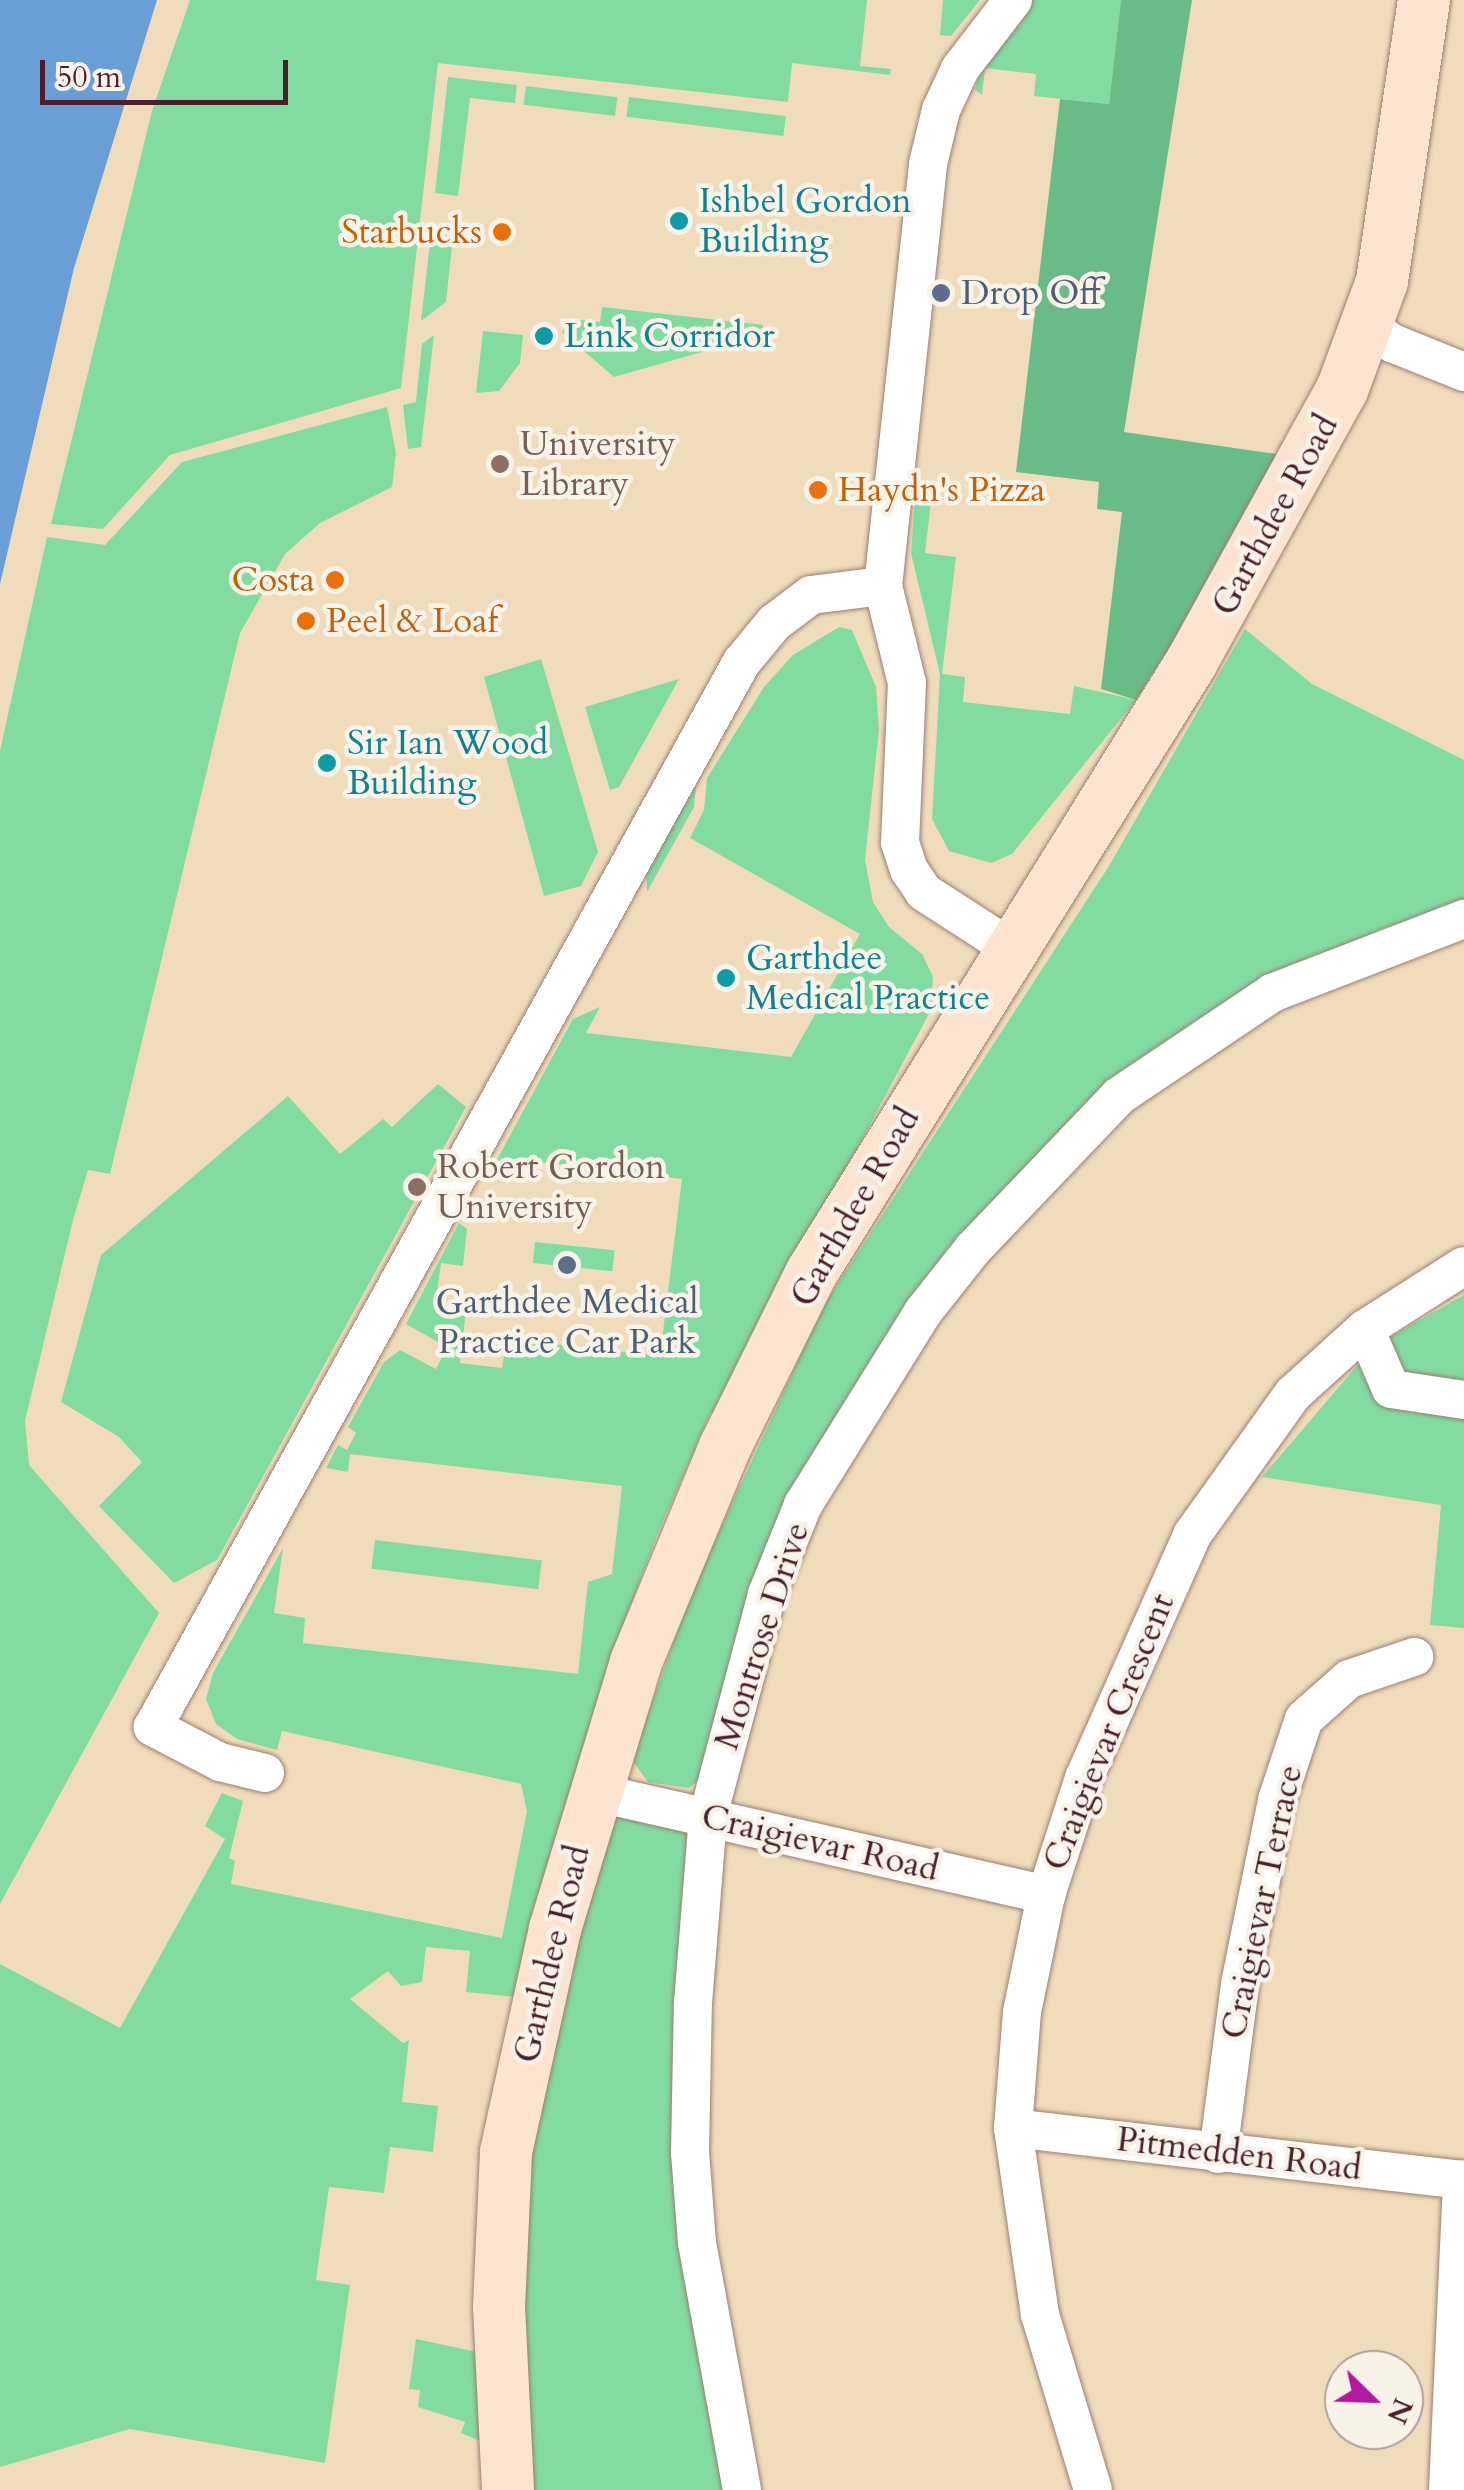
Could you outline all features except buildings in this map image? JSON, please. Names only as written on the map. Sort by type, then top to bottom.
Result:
[{"type":"street","points":[[1012,0],[960,69],[941,110],[928,164],[884,586],[907,683],[900,844],[909,870],[924,892],[1012,949]]},
{"type":"street","name":"Garthdee Road","points":[[508,2490],[498,2307],[506,2152],[531,2024],[594,1792],[636,1662],[725,1447],[812,1272],[1274,523],[1342,390],[1382,281],[1424,0]]},
{"type":"street","points":[[1367,325],[1392,342],[1464,372]]},
{"type":"street","points":[[265,1773],[220,1762],[153,1726],[741,663],[774,622],[811,595],[884,586]]},
{"type":"street","name":"Montrose Drive","points":[[742,2490],[706,2308],[690,2153],[708,1816],[767,1594],[804,1506],[873,1384],[974,1249],[1100,1112],[1152,1070],[1272,993],[1464,919]]},
{"type":"street","name":"Craigievar Crescent","points":[[1093,2490],[1040,2315],[1013,2128],[1022,2012],[1046,1895],[1084,1778],[1192,1535],[1293,1394],[1365,1328],[1464,1266]]},
{"type":"street","points":[[1365,1328],[1391,1389],[1464,1400]]},
{"type":"street","name":"Craigievar Terrace","points":[[1218,2154],[1240,1984],[1276,1800],[1304,1719],[1349,1679],[1414,1657]]},
{"type":"street","name":"Craigievar Road","points":[[594,1792],[1046,1895]]},
{"type":"street","name":"Pitmedden Road","points":[[1013,2128],[1463,2180]]},
{"type":"street","points":[[1448,2490],[1463,2180]]},
{"type":"green space","points":[[190,0],[867,0],[860,66],[891,69],[890,75],[792,63],[788,102],[438,63],[401,388],[170,455],[103,529],[51,524],[152,111]]},
{"type":"green space","points":[[943,0],[980,0],[951,36],[940,35]]},
{"type":"green space","points":[[1033,0],[1121,0],[1109,104],[1034,96],[1036,74],[985,68],[982,95],[975,90],[982,65]]},
{"type":"green space","points":[[1121,0],[1192,0],[1124,432],[1290,456],[1136,700],[1101,689],[1122,512],[1097,509],[1099,482],[1016,472],[1060,99],[1109,104]]},
{"type":"green space","points":[[448,77],[517,85],[515,103],[470,98],[458,196],[435,193]]},
{"type":"green space","points":[[526,86],[617,97],[615,116],[524,105]]},
{"type":"green space","points":[[629,97],[786,116],[783,136],[627,117]]},
{"type":"green space","points":[[431,234],[453,236],[446,302],[421,321]]},
{"type":"green space","points":[[602,307],[763,325],[762,335],[614,377],[562,332],[571,319],[600,322]]},
{"type":"green space","points":[[483,331],[523,335],[520,363],[499,391],[476,393]]},
{"type":"green space","points":[[434,335],[421,447],[408,449],[403,405],[416,402],[422,344]]},
{"type":"green space","points":[[387,407],[396,453],[392,487],[320,523],[285,554],[240,633],[110,1174],[88,1170],[73,1220],[25,1421],[29,1465],[159,1613],[0,1904],[0,751],[47,537],[105,545],[182,462]]},
{"type":"green space","points":[[915,499],[931,501],[925,553],[956,557],[942,674],[965,677],[963,702],[1070,714],[1074,686],[1136,700],[1012,854],[991,863],[949,851],[932,819],[940,674],[911,553]]},
{"type":"green space","points":[[839,627],[852,630],[876,687],[879,730],[865,860],[873,902],[889,927],[922,954],[933,977],[931,1010],[722,1402],[710,1414],[657,1535],[610,1659],[516,1997],[466,1992],[470,1951],[426,1947],[422,1982],[401,1986],[388,1971],[350,1999],[403,2043],[409,2040],[402,2102],[438,2106],[433,2152],[390,2147],[384,2193],[329,2187],[316,2280],[350,2285],[325,2463],[130,2429],[0,2467],[0,1964],[120,2028],[225,1839],[205,1826],[222,1793],[243,1801],[229,1858],[235,1861],[231,1884],[502,1938],[527,1811],[521,1784],[282,1731],[277,1750],[237,1739],[216,1724],[206,1699],[213,1673],[283,1548],[274,1613],[305,1618],[303,1643],[578,1674],[588,1582],[612,1574],[622,1486],[350,1454],[348,1472],[326,1468],[338,1445],[347,1450],[356,1433],[348,1427],[384,1362],[400,1350],[436,1369],[447,1347],[406,1324],[459,1223],[467,1229],[463,1266],[441,1263],[435,1307],[466,1311],[460,1363],[502,1368],[507,1339],[660,1356],[682,1179],[514,1159],[512,1169],[493,1167],[573,1019],[600,1007],[586,1033],[791,1057],[860,934],[690,838],[704,810],[707,778],[764,687],[793,655]]},
{"type":"green space","points":[[1245,629],[1312,684],[1464,760],[1464,907],[1381,929],[1203,1021],[848,1399],[702,1777],[689,1788],[648,1782],[632,1760],[693,1588],[824,1305],[1109,866]]},
{"type":"green space","points":[[541,659],[598,852],[581,886],[544,896],[484,677]]},
{"type":"green space","points":[[679,679],[619,787],[610,790],[585,707]]},
{"type":"green space","points":[[697,773],[694,807],[647,892],[646,865]]},
{"type":"green space","points":[[438,1084],[466,1107],[217,1560],[174,1583],[99,1506],[142,1462],[119,1437],[61,1402],[101,1255],[288,1096],[340,1154],[383,1119],[392,1127]]},
{"type":"green space","points":[[535,1242],[615,1250],[612,1271],[533,1263]]},
{"type":"green space","points":[[1464,1295],[1464,1628],[1430,1625],[1441,1505],[1262,1477],[1373,1347]]},
{"type":"green space","points":[[375,1540],[542,1560],[538,1589],[371,1569]]},
{"type":"green space","points":[[594,1792],[708,1816],[690,2069],[742,2490],[508,2490],[499,2307]]},
{"type":"green space","points":[[416,2339],[477,2352],[481,2441],[461,2433],[465,2422],[418,2407],[420,2390],[409,2389]]},
{"type":"water","points":[[0,0],[157,0],[74,268],[0,584]]},
{"type":"place","name":"Ishbel Gordon Building","points":[[679,221]]},
{"type":"place","name":"Starbucks","points":[[502,232]]},
{"type":"place","name":"Drop Off","points":[[941,293]]},
{"type":"place","name":"Link Corridor","points":[[544,336]]},
{"type":"place","name":"University Library","points":[[500,464]]},
{"type":"place","name":"Haydn's Pizza","points":[[818,490]]},
{"type":"place","name":"Costa","points":[[335,580]]},
{"type":"place","name":"Peel & Loaf","points":[[306,621]]},
{"type":"place","name":"Sir Ian Wood Building","points":[[327,763]]},
{"type":"place","name":"Garthdee Medical Practice","points":[[726,978]]},
{"type":"place","name":"Robert Gordon University","points":[[417,1187]]},
{"type":"place","name":"Garthdee Medical Practice Car Park","points":[[567,1265]]}]
